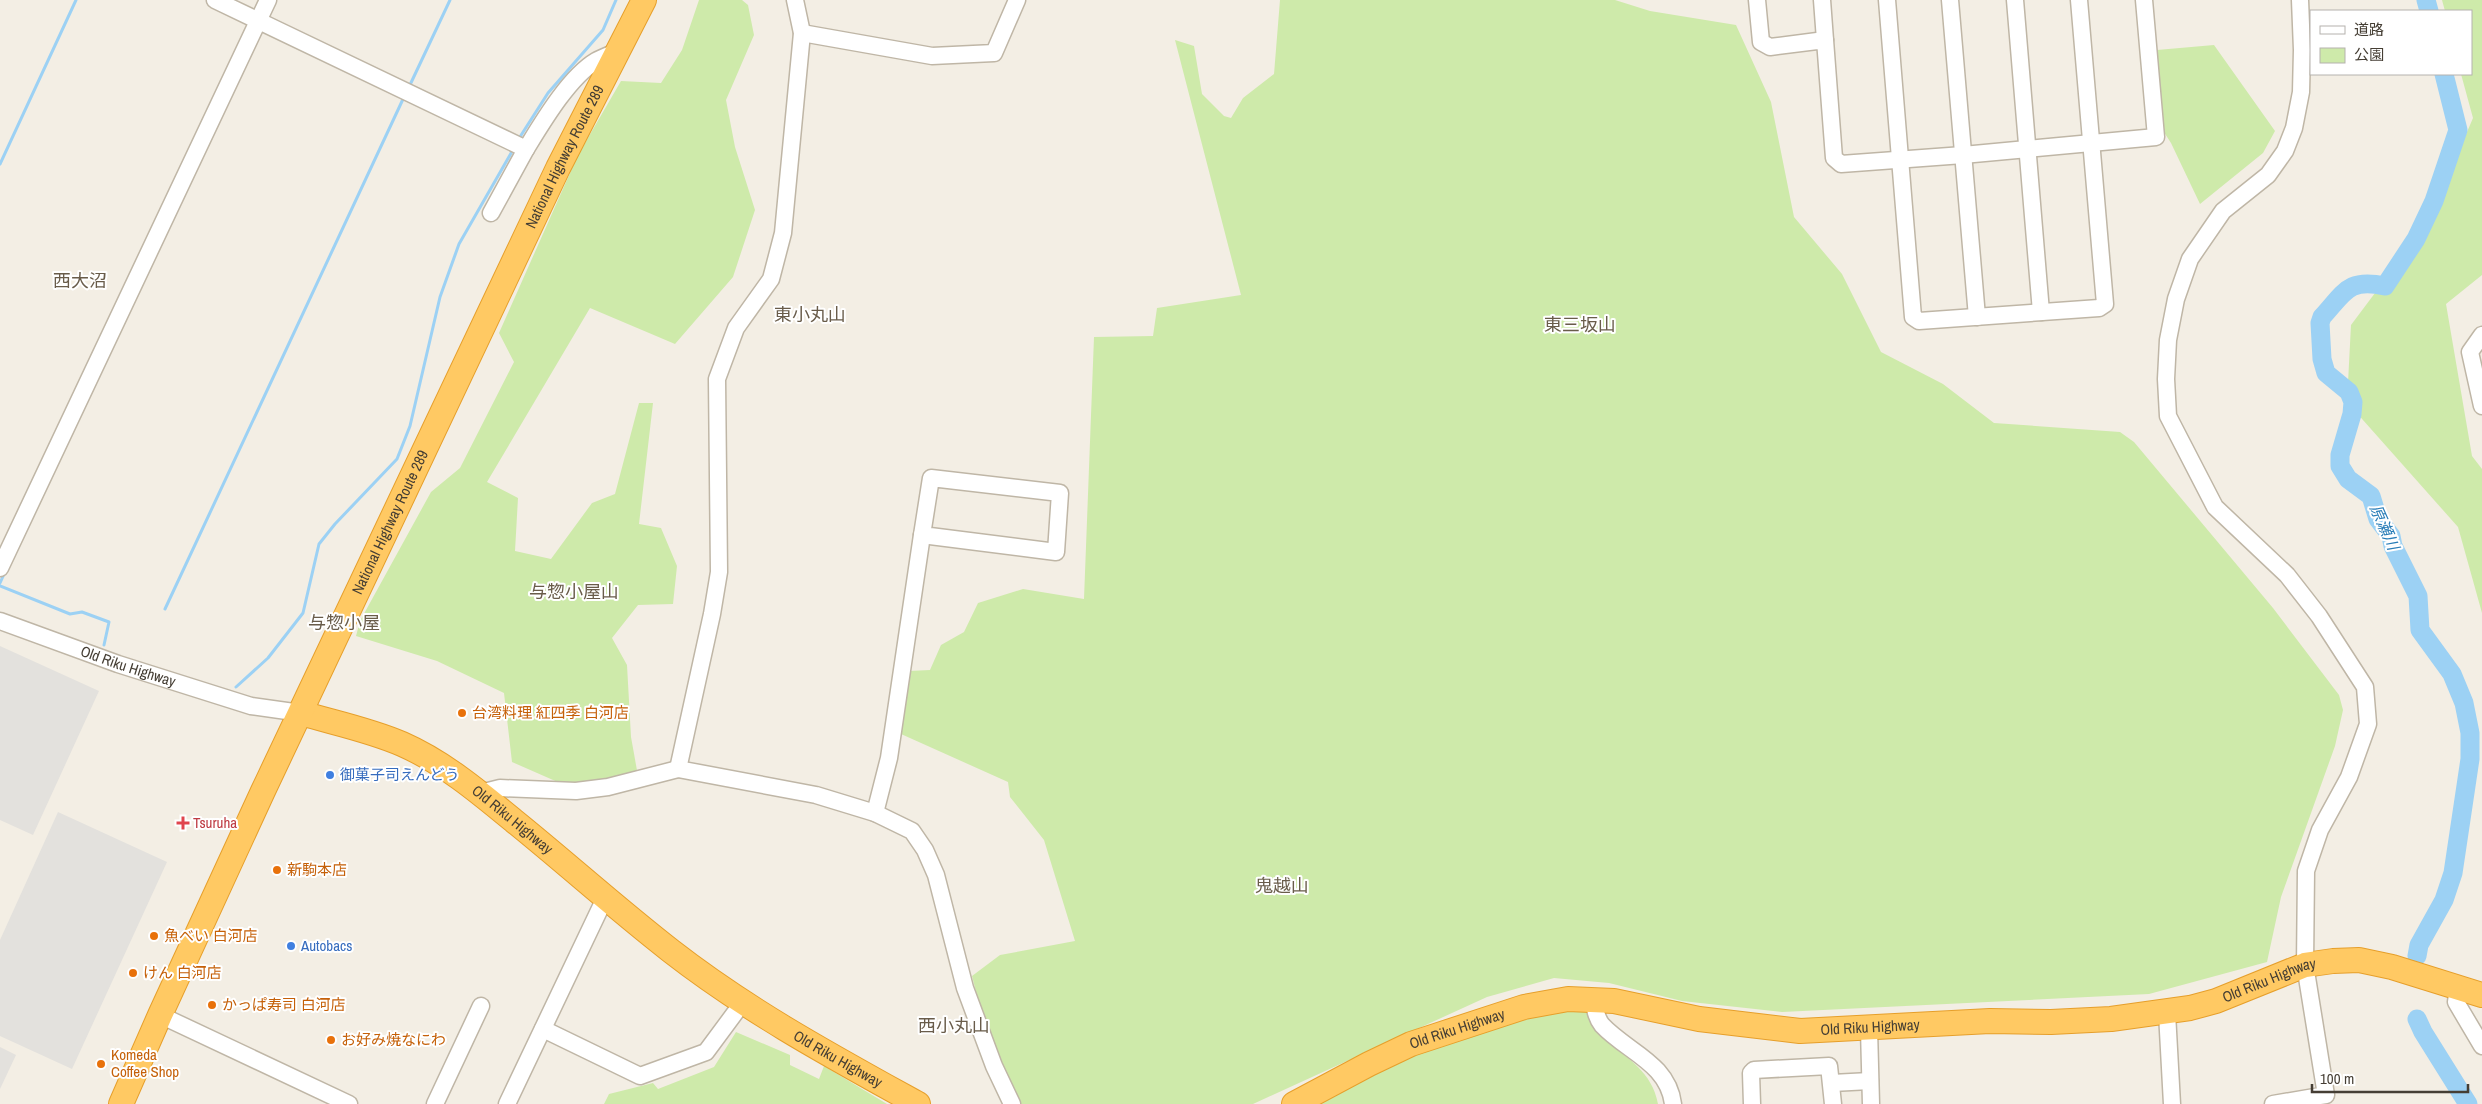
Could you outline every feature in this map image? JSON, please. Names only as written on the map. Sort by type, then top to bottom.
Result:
[{"type":"highway","name":"National Highway Route 289","points":[[122,1104],[160,1015],[558,168],[644,0]]},
{"type":"highway","name":"Old Riku Highway","points":[[301,713],[368,731],[402,744],[434,760],[480,793],[671,951],[802,1041],[918,1104]]},
{"type":"highway","name":"Old Riku Highway","points":[[1294,1104],[1411,1044],[1524,1007],[1568,1000],[1593,999],[1614,1001],[1734,1024],[1800,1031],[1869,1029],[1990,1021],[2051,1022],[2110,1019],[2167,1013],[2216,1001],[2305,965],[2359,960],[2392,967],[2482,995]]},
{"type":"street","points":[[215,0],[526,149]]},
{"type":"street","points":[[0,568],[268,0]]},
{"type":"street","points":[[678,769],[712,614],[718,572],[717,380],[736,328],[771,279],[783,233],[802,33],[795,0]]},
{"type":"street","points":[[802,33],[932,56],[994,53],[1016,0]]},
{"type":"street","points":[[1756,0],[1760,42],[1770,47],[1825,40]]},
{"type":"street","points":[[1822,0],[1834,158],[1841,164],[2156,137],[2144,0]]},
{"type":"street","points":[[1887,0],[1913,317],[1919,321],[2099,308],[2105,304],[2079,0]]},
{"type":"street","points":[[1950,0],[1977,317]]},
{"type":"street","points":[[2015,0],[2041,312]]},
{"type":"street","points":[[2273,1104],[2326,1094],[2305,965],[2306,871],[2320,830],[2349,777],[2368,724],[2365,688],[2319,616],[2287,575],[2215,507],[2168,416],[2166,379],[2168,340],[2176,299],[2190,259],[2223,211],[2268,175],[2285,152],[2294,128],[2301,92],[2300,0]]},
{"type":"street","points":[[491,213],[552,106],[594,62],[620,50]]},
{"type":"street","points":[[2482,335],[2470,352],[2482,406]]},
{"type":"street","points":[[875,814],[889,758],[922,535],[931,478],[1060,494],[1056,552],[922,535]]},
{"type":"street","name":"Old Riku Highway","points":[[0,621],[118,664],[251,706],[301,713]]},
{"type":"street","points":[[480,793],[500,788],[576,791],[678,769],[816,795],[875,814],[912,831],[925,850],[936,875],[965,988],[994,1066],[1012,1104]]},
{"type":"street","points":[[507,1104],[606,896]]},
{"type":"street","points":[[2458,987],[2456,1002],[2482,1046]]},
{"type":"street","points":[[1593,999],[1595,1013],[1602,1024],[1655,1066],[1666,1082],[1673,1104]]},
{"type":"street","points":[[543,1029],[640,1076],[706,1052],[743,1002]]},
{"type":"street","points":[[435,1104],[481,1006]]},
{"type":"street","points":[[2167,1013],[2172,1104]]},
{"type":"street","points":[[160,1015],[350,1104]]},
{"type":"street","points":[[1869,1029],[1871,1104]]},
{"type":"street","points":[[1752,1104],[1751,1073],[1754,1070],[1830,1066],[1833,1104]]},
{"type":"street","points":[[1832,1083],[1870,1081]]},
{"type":"green space","points":[[699,0],[742,0],[748,5],[754,35],[726,100],[735,147],[755,210],[733,277],[675,344],[590,308],[487,482],[518,498],[515,551],[551,559],[592,503],[615,494],[639,403],[653,403],[639,524],[661,528],[677,566],[673,604],[638,605],[612,638],[627,665],[631,737],[638,776],[569,787],[512,762],[504,693],[437,661],[356,636],[360,621],[431,492],[460,468],[514,362],[499,333],[578,155],[621,81],[661,83],[682,50]]},
{"type":"green space","points":[[1280,0],[1615,0],[1650,11],[1736,25],[1771,102],[1794,217],[1842,274],[1881,352],[1943,384],[1994,423],[2120,432],[2134,442],[2273,608],[2339,695],[2343,710],[2335,746],[2281,897],[2267,962],[2149,994],[1782,1012],[1682,1001],[1609,983],[1554,978],[1487,997],[1253,1104],[1019,1104],[989,1043],[972,976],[1000,955],[1075,941],[1044,840],[1010,797],[1008,782],[901,734],[909,671],[930,670],[941,645],[964,632],[978,603],[1023,589],[1084,599],[1094,337],[1153,336],[1157,308],[1241,295],[1175,40],[1194,46],[1202,94],[1224,116],[1231,118],[1243,98],[1274,74]]},
{"type":"green space","points":[[2442,0],[2482,0],[2482,275],[2446,304],[2472,456],[2482,469],[2482,613],[2458,527],[2347,402],[2351,325],[2384,281],[2444,186],[2473,118],[2461,75],[2472,75],[2472,10],[2445,10]]},
{"type":"green space","points":[[2214,45],[2275,131],[2263,153],[2200,204],[2171,143],[2160,126],[2157,50]]},
{"type":"green space","points":[[1587,1010],[1603,1036],[1645,1074],[1655,1093],[1658,1104],[1308,1104],[1389,1060],[1522,1015]]},
{"type":"green space","points":[[736,1032],[790,1055],[790,1065],[819,1079],[824,1066],[887,1104],[604,1104],[609,1094],[653,1083],[658,1089],[714,1067]]},
{"type":"shaded area","points":[[0,646],[99,691],[33,835],[0,820]]},
{"type":"shaded area","points":[[58,812],[167,862],[72,1069],[0,1036],[0,940]]},
{"type":"shaded area","points":[[0,1047],[16,1055],[0,1089]]},
{"type":"waterway","points":[[0,164],[76,0]]},
{"type":"waterway","points":[[409,87],[450,0]]},
{"type":"waterway","points":[[518,140],[548,93],[603,30],[616,0]]},
{"type":"waterway","name":"原瀬川","points":[[2426,0],[2429,10]]},
{"type":"waterway","name":"原瀬川","points":[[2417,956],[2419,945],[2444,900],[2453,873],[2470,759],[2470,733],[2464,703],[2452,674],[2420,630],[2418,596],[2393,546],[2391,536],[2378,519],[2371,496],[2348,479],[2340,466],[2340,455],[2352,414],[2353,402],[2349,392],[2326,373],[2322,359],[2320,323],[2322,317],[2348,289],[2363,284],[2385,286],[2416,239],[2434,201],[2458,130],[2444,75]]},
{"type":"waterway","points":[[165,609],[404,97]]},
{"type":"waterway","points":[[236,687],[268,658],[303,613],[319,544],[335,524],[397,459],[410,426],[440,297],[459,244],[514,148]]},
{"type":"waterway","points":[[0,583],[5,572]]},
{"type":"waterway","points":[[0,586],[70,614],[82,612],[109,622],[104,645]]},
{"type":"waterway","name":"原瀬川","points":[[2417,1019],[2423,1032],[2468,1104]]},
{"type":"place","name":"台湾料理 紅四季 白河店","points":[[462,713]]},
{"type":"place","name":"御菓子司えんどう","points":[[330,775]]},
{"type":"place","name":"Tsuruha","points":[[183,823]]},
{"type":"place","name":"新駒本店","points":[[277,870]]},
{"type":"place","name":"魚べい 白河店","points":[[154,936]]},
{"type":"place","name":"Autobacs","points":[[291,946]]},
{"type":"place","name":"けん 白河店","points":[[133,973]]},
{"type":"place","name":"かっぱ寿司 白河店","points":[[212,1005]]},
{"type":"place","name":"お好み焼なにわ","points":[[331,1040]]},
{"type":"place","name":"Komeda Coffee Shop","points":[[101,1064]]},
{"type":"district","name":"西大沼","points":[[80,281]]},
{"type":"district","name":"東小丸山","points":[[810,315]]},
{"type":"district","name":"東三坂山","points":[[1580,325]]},
{"type":"district","name":"与惣小屋山","points":[[574,592]]},
{"type":"district","name":"与惣小屋","points":[[344,623]]},
{"type":"district","name":"鬼越山","points":[[1282,886]]},
{"type":"district","name":"西小丸山","points":[[954,1026]]}]
